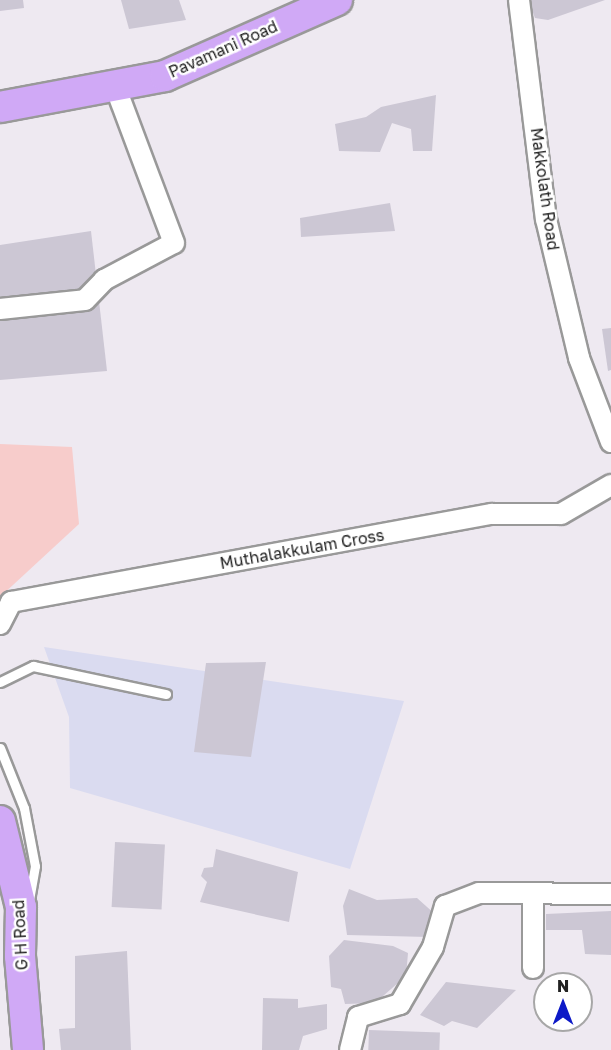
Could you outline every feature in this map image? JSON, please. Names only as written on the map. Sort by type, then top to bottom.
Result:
[{"type":"main road","name":"Pavamani Road","points":[[0,106],[165,76],[337,0]]},
{"type":"main road","name":"G H Road","points":[[0,821],[21,907],[20,956],[28,1050]]},
{"type":"main road","name":"G H Road","points":[[0,914],[14,1050]]},
{"type":"street","name":"Makkolath Road","points":[[519,0],[546,219],[579,358],[611,442]]},
{"type":"street","points":[[0,309],[85,300],[104,280],[174,243],[160,200],[127,129],[115,86]]},
{"type":"street","name":"Muthalakkulam Cross","points":[[0,624],[11,602],[492,514],[561,514],[611,484]]},
{"type":"street","points":[[351,1050],[358,1017],[400,1004],[433,947],[445,906],[479,893],[611,894]]},
{"type":"street","points":[[533,893],[533,969]]},
{"type":"lane","points":[[0,682],[33,666],[166,694]]},
{"type":"lane","points":[[0,748],[24,808],[35,866],[20,956]]},
{"type":"shaded area","points":[[0,444],[72,447],[79,524],[0,597]]},
{"type":"shaded area","points":[[44,647],[404,701],[350,869],[70,788],[69,717]]},
{"type":"building","points":[[0,0],[23,0],[24,8],[0,11]]},
{"type":"building","points":[[121,0],[179,0],[186,20],[129,29]]},
{"type":"building","points":[[528,0],[605,0],[548,20],[535,18]]},
{"type":"building","points":[[436,95],[432,151],[413,151],[411,129],[392,123],[380,152],[339,151],[335,124],[366,117],[381,107]]},
{"type":"building","points":[[390,203],[395,231],[301,237],[300,218]]},
{"type":"building","points":[[91,231],[107,371],[0,380],[0,245]]},
{"type":"building","points":[[611,328],[611,370],[608,371],[602,329]]},
{"type":"building","points":[[266,662],[251,757],[194,752],[206,663]]},
{"type":"building","points":[[115,842],[165,845],[162,910],[112,907]]},
{"type":"building","points":[[216,849],[298,872],[289,922],[200,902],[207,882],[201,876],[204,868],[213,867]]},
{"type":"building","points":[[349,889],[377,900],[417,898],[436,915],[428,937],[347,935],[343,906]]},
{"type":"building","points":[[611,911],[611,955],[585,954],[582,930],[546,930],[546,914]]},
{"type":"building","points":[[344,940],[393,946],[408,953],[406,976],[375,1003],[345,1004],[341,989],[331,987],[329,956]]},
{"type":"building","points":[[127,951],[131,1050],[61,1050],[59,1029],[75,1028],[75,956]]},
{"type":"building","points":[[446,982],[516,990],[477,1028],[452,1021],[444,1026],[420,1015]]},
{"type":"building","points":[[263,998],[298,999],[298,1008],[327,1004],[327,1029],[303,1036],[299,1050],[262,1050]]},
{"type":"building","points":[[369,1030],[440,1032],[439,1050],[368,1050]]}]
